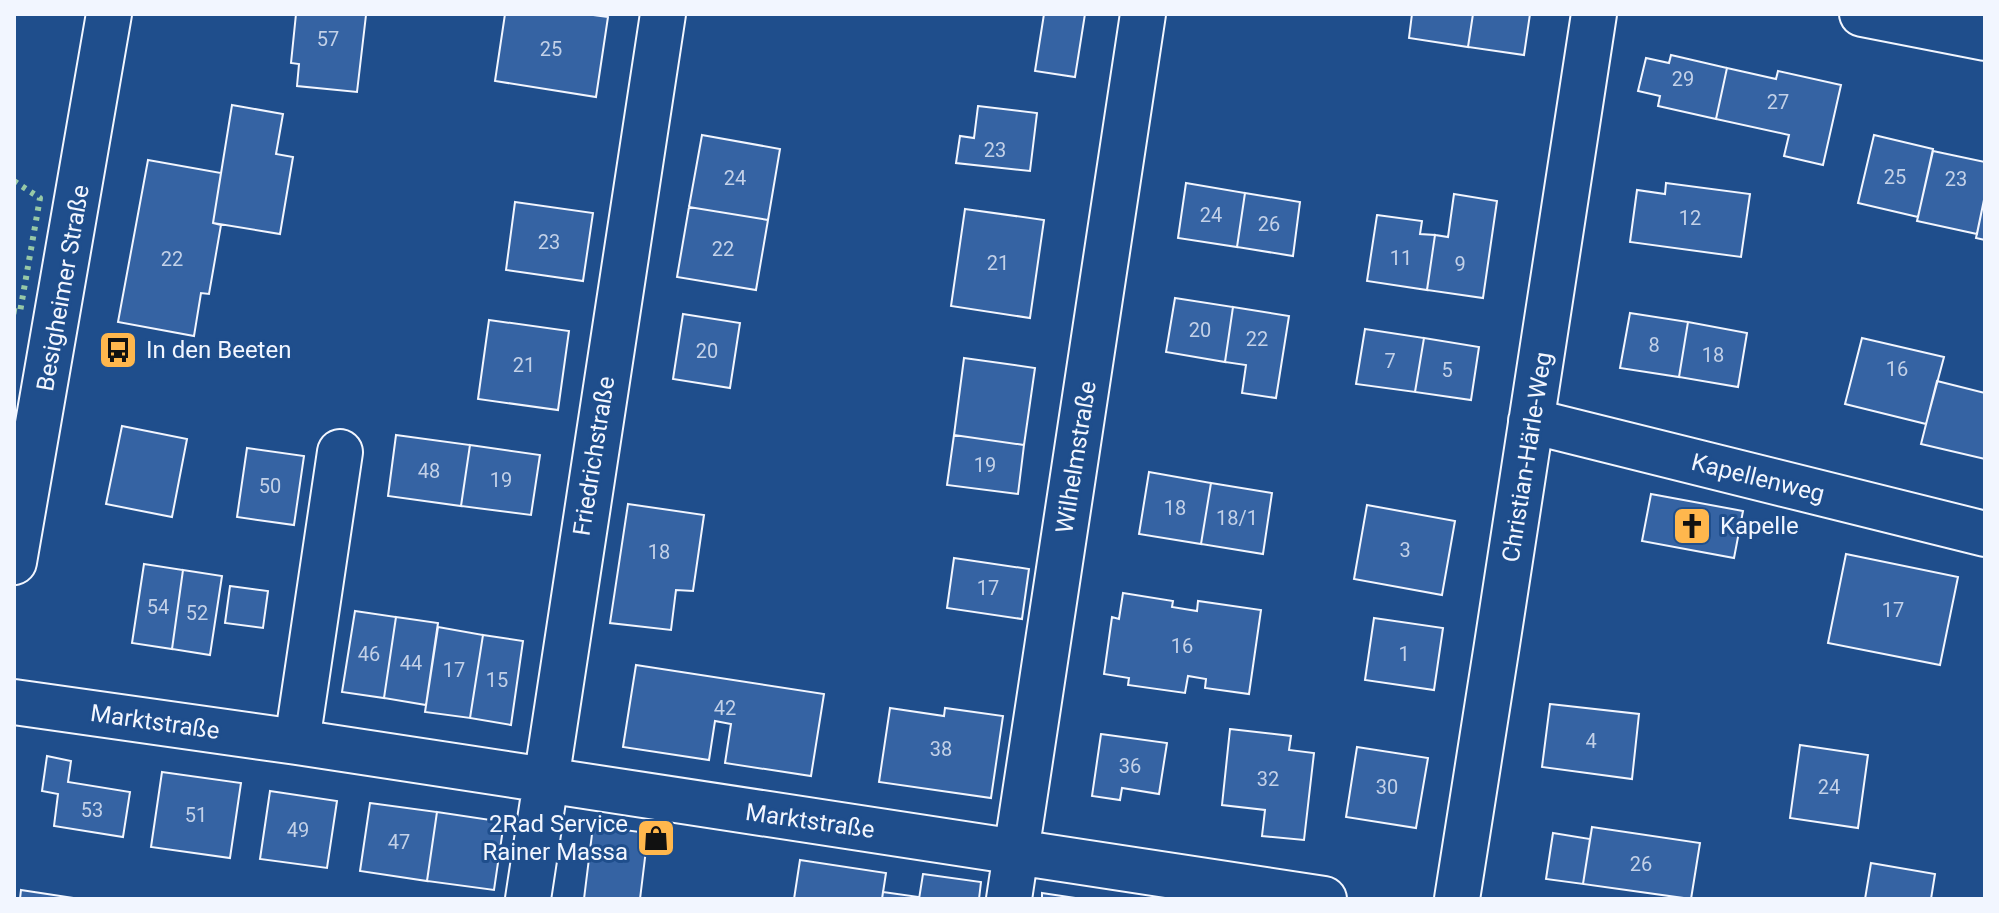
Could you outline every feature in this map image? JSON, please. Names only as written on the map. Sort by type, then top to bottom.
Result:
[{"type":"street","name":"Besigheimer Straße","points":[[14,562],[109,14]]},
{"type":"street","name":"Friedrichstraße","points":[[528,899],[663,14]]},
{"type":"street","name":"Wilhelmstraße","points":[[1009,899],[1143,14]]},
{"type":"street","name":"Christian-Härle-Weg","points":[[1457,899],[1531,421],[1549,326],[1594,14]]},
{"type":"street","points":[[1862,14],[1985,38]]},
{"type":"street","name":"Kapellenweg","points":[[1531,421],[1985,534]]},
{"type":"street","points":[[297,742],[340,452]]},
{"type":"street","name":"Marktstraße","points":[[14,702],[297,742],[1324,899]]},
{"type":"building","points":[[296,14],[366,15],[357,92],[297,86],[299,64],[291,63]]},
{"type":"building","points":[[505,14],[608,17],[596,97],[495,81]]},
{"type":"building","points":[[1044,14],[1085,14],[1075,77],[1035,71]]},
{"type":"building","points":[[1412,14],[1473,14],[1468,47],[1409,38]]},
{"type":"building","points":[[1473,14],[1530,14],[1524,55],[1468,47]]},
{"type":"building","points":[[1671,55],[1727,68],[1716,119],[1658,106],[1660,96],[1638,91],[1646,58],[1669,63]]},
{"type":"building","points":[[1727,68],[1776,79],[1778,71],[1841,85],[1823,165],[1784,156],[1789,135],[1716,119]]},
{"type":"building","points":[[232,105],[283,114],[276,154],[293,157],[280,234],[213,223]]},
{"type":"building","points":[[978,106],[1037,113],[1030,171],[956,163],[960,136],[974,138]]},
{"type":"building","points":[[702,135],[780,149],[768,220],[689,207]]},
{"type":"building","points":[[1874,135],[1933,149],[1918,217],[1858,203]]},
{"type":"building","points":[[1933,151],[1985,162],[1985,195],[1977,234],[1917,221]]},
{"type":"building","points":[[148,160],[221,173],[213,223],[221,225],[209,294],[201,293],[194,336],[118,322]]},
{"type":"building","points":[[1186,183],[1245,193],[1237,247],[1178,238]]},
{"type":"building","points":[[1666,183],[1750,194],[1741,257],[1630,242],[1637,190],[1665,194]]},
{"type":"building","points":[[1245,193],[1300,202],[1293,256],[1237,247]]},
{"type":"building","points":[[1454,194],[1497,201],[1483,298],[1427,290],[1435,235],[1448,237]]},
{"type":"building","points":[[1985,195],[1985,240],[1976,238]]},
{"type":"building","points":[[515,202],[593,213],[583,281],[506,270]]},
{"type":"building","points":[[689,207],[768,220],[756,290],[677,277]]},
{"type":"building","points":[[965,209],[1044,220],[1030,318],[951,306]]},
{"type":"building","points":[[1377,215],[1422,221],[1420,234],[1435,235],[1427,290],[1367,281]]},
{"type":"building","points":[[1175,298],[1233,307],[1225,362],[1166,352]]},
{"type":"building","points":[[1233,307],[1289,316],[1276,398],[1242,393],[1246,365],[1225,362]]},
{"type":"building","points":[[1630,313],[1688,322],[1679,377],[1620,368]]},
{"type":"building","points":[[683,314],[740,323],[730,388],[673,379]]},
{"type":"building","points":[[489,320],[569,331],[558,410],[478,399]]},
{"type":"building","points":[[1688,322],[1747,333],[1738,387],[1679,377]]},
{"type":"building","points":[[1365,329],[1424,338],[1415,392],[1356,384]]},
{"type":"building","points":[[1424,338],[1479,347],[1471,400],[1415,392]]},
{"type":"building","points":[[1862,338],[1944,357],[1926,424],[1845,404]]},
{"type":"building","points":[[964,358],[1035,368],[1024,445],[954,435]]},
{"type":"building","points":[[1937,381],[1985,393],[1985,459],[1921,444]]},
{"type":"building","points":[[122,426],[187,439],[172,517],[106,504]]},
{"type":"building","points":[[396,435],[470,445],[461,506],[388,496]]},
{"type":"building","points":[[954,435],[1024,445],[1018,494],[947,485]]},
{"type":"building","points":[[470,445],[540,455],[531,515],[461,506]]},
{"type":"building","points":[[247,448],[304,456],[294,525],[237,517]]},
{"type":"building","points":[[1149,472],[1211,483],[1201,544],[1139,534]]},
{"type":"building","points":[[1211,483],[1272,493],[1263,554],[1201,544]]},
{"type":"building","name":"Kapelle","points":[[1651,494],[1743,511],[1734,558],[1642,541]]},
{"type":"building","points":[[628,504],[704,515],[693,591],[676,590],[671,630],[610,623]]},
{"type":"building","points":[[1367,505],[1455,521],[1442,595],[1354,579]]},
{"type":"building","points":[[1846,554],[1958,577],[1940,665],[1828,643]]},
{"type":"building","points":[[954,558],[1029,569],[1022,619],[947,608]]},
{"type":"building","points":[[144,564],[183,570],[172,649],[132,643]]},
{"type":"building","points":[[183,570],[222,576],[210,655],[172,649]]},
{"type":"building","points":[[230,586],[268,591],[263,628],[225,623]]},
{"type":"building","points":[[1123,593],[1173,601],[1172,607],[1197,611],[1198,601],[1261,610],[1249,694],[1205,688],[1206,679],[1188,676],[1185,693],[1128,685],[1129,678],[1104,674],[1112,617],[1119,619]]},
{"type":"building","points":[[355,611],[396,617],[384,698],[342,692]]},
{"type":"building","points":[[396,617],[438,623],[426,705],[384,698]]},
{"type":"building","points":[[1374,618],[1443,628],[1434,690],[1365,680]]},
{"type":"building","points":[[438,627],[483,635],[470,718],[425,712]]},
{"type":"building","points":[[483,635],[523,641],[511,725],[470,718]]},
{"type":"building","points":[[636,665],[824,694],[811,776],[725,763],[731,724],[715,721],[709,760],[623,747]]},
{"type":"building","points":[[1550,704],[1639,714],[1632,779],[1542,767]]},
{"type":"building","points":[[890,708],[944,716],[945,708],[1003,716],[991,798],[879,782]]},
{"type":"building","points":[[1230,729],[1291,736],[1289,750],[1314,753],[1304,840],[1262,836],[1265,810],[1222,805]]},
{"type":"building","points":[[1101,734],[1167,743],[1159,794],[1122,788],[1120,800],[1092,796]]},
{"type":"building","points":[[1800,745],[1868,755],[1858,828],[1790,818]]},
{"type":"building","points":[[1357,747],[1428,758],[1416,828],[1346,817]]},
{"type":"building","points":[[47,756],[71,761],[68,782],[130,792],[123,837],[54,826],[58,794],[42,791]]},
{"type":"building","points":[[162,772],[241,783],[230,858],[151,847]]},
{"type":"building","points":[[270,791],[337,801],[327,868],[260,859]]},
{"type":"building","points":[[370,803],[437,812],[427,881],[360,871]]},
{"type":"building","points":[[437,812],[504,822],[494,890],[427,881]]},
{"type":"building","points":[[593,826],[648,833],[640,899],[584,899]]},
{"type":"building","points":[[1592,827],[1700,843],[1691,899],[1583,884]]},
{"type":"building","points":[[1553,833],[1590,839],[1583,884],[1546,879]]},
{"type":"building","points":[[800,860],[886,873],[882,899],[794,899]]},
{"type":"building","points":[[1871,863],[1935,874],[1931,899],[1865,899]]},
{"type":"building","points":[[923,874],[981,882],[979,899],[919,899]]},
{"type":"building","points":[[21,890],[80,899],[20,899]]},
{"type":"building","points":[[883,892],[919,897],[919,899],[882,899]]},
{"type":"building","points":[[1042,893],[1082,899],[1042,899]]},
{"type":"hedge","points":[[14,181],[40,198],[20,312],[14,311]]},
{"type":"place","name":"In den Beeten","points":[[118,350]]},
{"type":"place","name":"Kapelle","points":[[1692,526]]},
{"type":"place","name":"2Rad Service Rainer Massa","points":[[656,838]]}]
